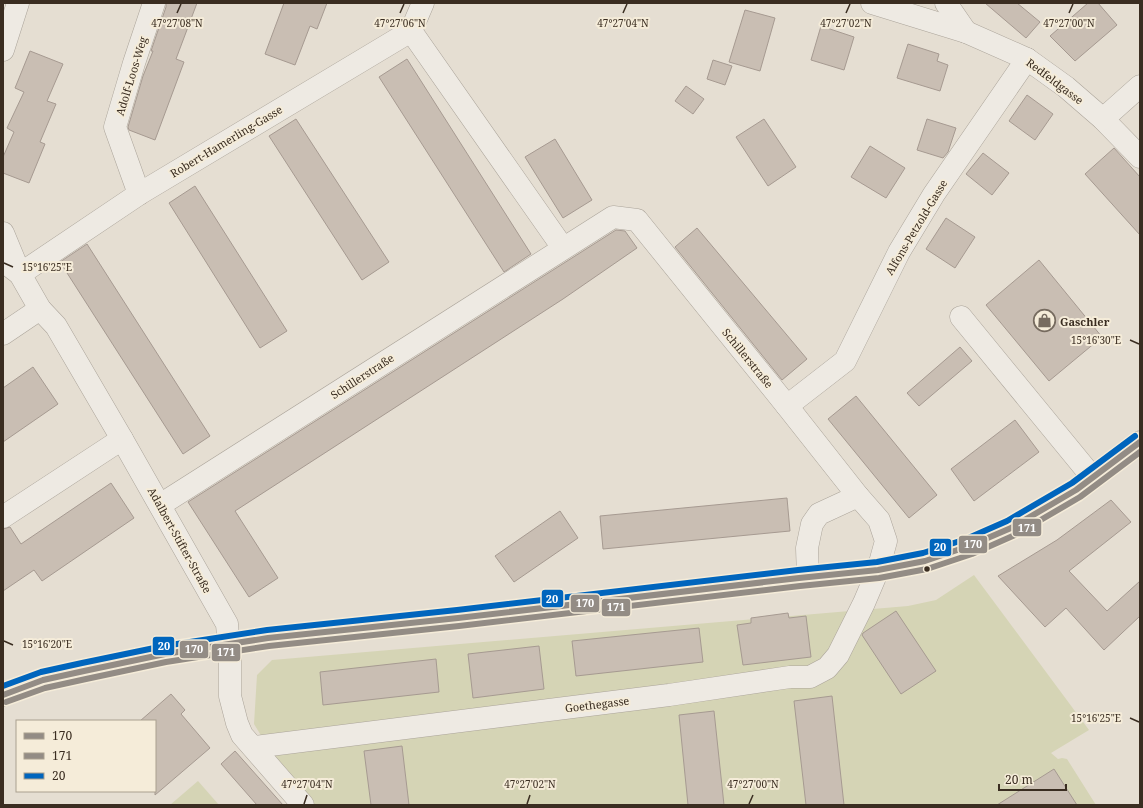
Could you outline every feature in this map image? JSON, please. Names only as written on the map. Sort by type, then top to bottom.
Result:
[{"type":"main road","points":[[3,694],[43,680],[84,671],[165,654],[268,638],[878,570],[925,560],[969,546],[1011,528],[1076,490],[1140,442]]},
{"type":"street","points":[[3,50],[18,3]]},
{"type":"street","name":"Adolf-Loos-Weg","points":[[139,194],[115,127],[154,3]]},
{"type":"street","points":[[423,3],[411,30],[563,248]]},
{"type":"street","name":"Redfeldgasse","points":[[872,3],[966,32],[1027,59],[1066,87],[1104,119],[1140,157]]},
{"type":"street","points":[[946,3],[966,32]]},
{"type":"street","name":"Robert-Hamerling-Gasse","points":[[20,274],[139,194],[411,30]]},
{"type":"street","name":"Alfons-Petzold-Gasse","points":[[787,406],[845,360],[899,252],[934,194],[1027,59]]},
{"type":"street","points":[[1104,119],[1140,86]]},
{"type":"street","name":"Schillerstraße","points":[[160,505],[613,216],[637,220],[858,496],[879,520],[886,541],[878,570]]},
{"type":"street","points":[[3,233],[20,274]]},
{"type":"street","name":"Adalbert-Stifter-Straße","points":[[3,261],[20,274],[40,309],[56,326],[227,624],[230,662],[230,696],[237,723],[242,735],[303,805]]},
{"type":"street","points":[[3,334],[40,309]]},
{"type":"street","points":[[961,317],[1093,478]]},
{"type":"street","points":[[3,516],[122,439]]},
{"type":"street","points":[[808,577],[807,548],[812,524],[819,514],[858,496]]},
{"type":"street","name":"Goethegasse","points":[[254,747],[661,696],[790,677],[810,677],[827,668],[838,655],[864,603],[878,570]]},
{"type":"green space","points":[[974,575],[1089,730],[1051,753],[1058,759],[1067,759],[1096,805],[314,805],[276,760],[254,724],[257,675],[272,660],[908,606],[936,600]]},
{"type":"green space","points":[[198,781],[219,805],[170,805]]},
{"type":"building","points":[[166,3],[197,3],[176,59],[184,62],[155,140],[129,130],[128,127],[143,76],[153,51],[151,51]]},
{"type":"building","points":[[284,3],[327,3],[317,29],[310,26],[295,65],[265,54]]},
{"type":"building","points":[[985,3],[1017,3],[1040,22],[1026,38]]},
{"type":"building","points":[[1088,3],[1098,3],[1117,25],[1075,61],[1050,36]]},
{"type":"building","points":[[745,10],[775,18],[760,71],[729,62]]},
{"type":"building","points":[[821,26],[854,37],[844,70],[811,60]]},
{"type":"building","points":[[908,44],[939,54],[937,61],[948,65],[940,91],[897,78]]},
{"type":"building","points":[[30,51],[63,64],[47,101],[56,104],[40,142],[45,144],[29,183],[3,173],[3,157],[14,132],[7,128],[24,92],[15,88]]},
{"type":"building","points":[[407,59],[531,254],[504,272],[379,77]]},
{"type":"building","points":[[713,60],[732,66],[725,85],[707,79]]},
{"type":"building","points":[[686,86],[704,99],[693,114],[675,101]]},
{"type":"building","points":[[1027,95],[1053,114],[1035,140],[1009,121]]},
{"type":"building","points":[[296,119],[389,262],[362,280],[269,136]]},
{"type":"building","points":[[764,119],[796,167],[768,186],[736,137]]},
{"type":"building","points":[[927,119],[956,128],[948,152],[943,158],[917,150]]},
{"type":"building","points":[[555,139],[592,200],[563,218],[525,157]]},
{"type":"building","points":[[870,146],[905,168],[886,198],[851,177]]},
{"type":"building","points":[[1114,148],[1140,177],[1140,235],[1085,174]]},
{"type":"building","points":[[983,153],[1009,173],[992,195],[966,174]]},
{"type":"building","points":[[195,186],[287,331],[260,348],[169,203]]},
{"type":"building","points":[[946,218],[975,237],[955,268],[926,249]]},
{"type":"building","points":[[697,228],[807,359],[782,380],[675,247]]},
{"type":"building","points":[[616,230],[625,231],[637,248],[563,299],[235,511],[278,578],[249,597],[188,502]]},
{"type":"building","points":[[87,244],[210,436],[183,454],[60,262]]},
{"type":"building","name":"Gaschler","points":[[1039,260],[1102,337],[1049,381],[986,305]]},
{"type":"building","points":[[960,347],[972,361],[919,406],[907,393]]},
{"type":"building","points":[[33,367],[58,404],[3,442],[3,388]]},
{"type":"building","points":[[856,396],[937,495],[909,518],[828,419]]},
{"type":"building","points":[[1015,420],[1039,452],[974,501],[951,469]]},
{"type":"building","points":[[111,483],[134,518],[42,581],[34,570],[3,591],[3,529],[10,527],[21,544]]},
{"type":"building","points":[[787,498],[790,531],[603,549],[600,516]]},
{"type":"building","points":[[1111,500],[1131,522],[1069,571],[1107,611],[1140,581],[1140,616],[1104,650],[1066,608],[1045,627],[998,576],[1057,540]]},
{"type":"building","points":[[560,511],[578,538],[514,582],[495,556]]},
{"type":"building","points":[[896,611],[936,671],[901,694],[862,635]]},
{"type":"building","points":[[788,613],[789,618],[806,616],[811,657],[743,665],[737,625],[751,623],[751,618]]},
{"type":"building","points":[[699,628],[703,662],[576,676],[572,641]]},
{"type":"building","points":[[539,646],[544,689],[473,698],[468,654]]},
{"type":"building","points":[[436,659],[439,692],[323,705],[320,672]]},
{"type":"building","points":[[171,694],[185,710],[181,714],[210,748],[155,795],[156,720],[141,720]]},
{"type":"building","points":[[832,696],[844,805],[806,805],[794,701]]},
{"type":"building","points":[[714,711],[724,805],[688,805],[679,715]]},
{"type":"building","points":[[402,746],[409,805],[371,805],[364,751]]},
{"type":"building","points":[[235,751],[283,805],[257,805],[221,764]]},
{"type":"building","points":[[1054,769],[1077,805],[997,805]]},
{"type":"transit line","name":"20","points":[[3,686],[41,672],[82,663],[164,646],[267,630],[877,562],[923,553],[966,539],[1007,521],[1072,483],[1135,436]]},
{"type":"transit line","name":"170","points":[[3,695],[43,680],[84,671],[165,654],[268,638],[878,570],[925,561],[969,546],[1011,528],[1076,490],[1140,442]]},
{"type":"transit line","name":"171","points":[[6,702],[45,688],[86,679],[166,662],[269,646],[879,578],[927,569],[972,554],[1015,535],[1080,497],[1140,452]]},
{"type":"place","name":"Gaschler","points":[[1044,321]]}]
